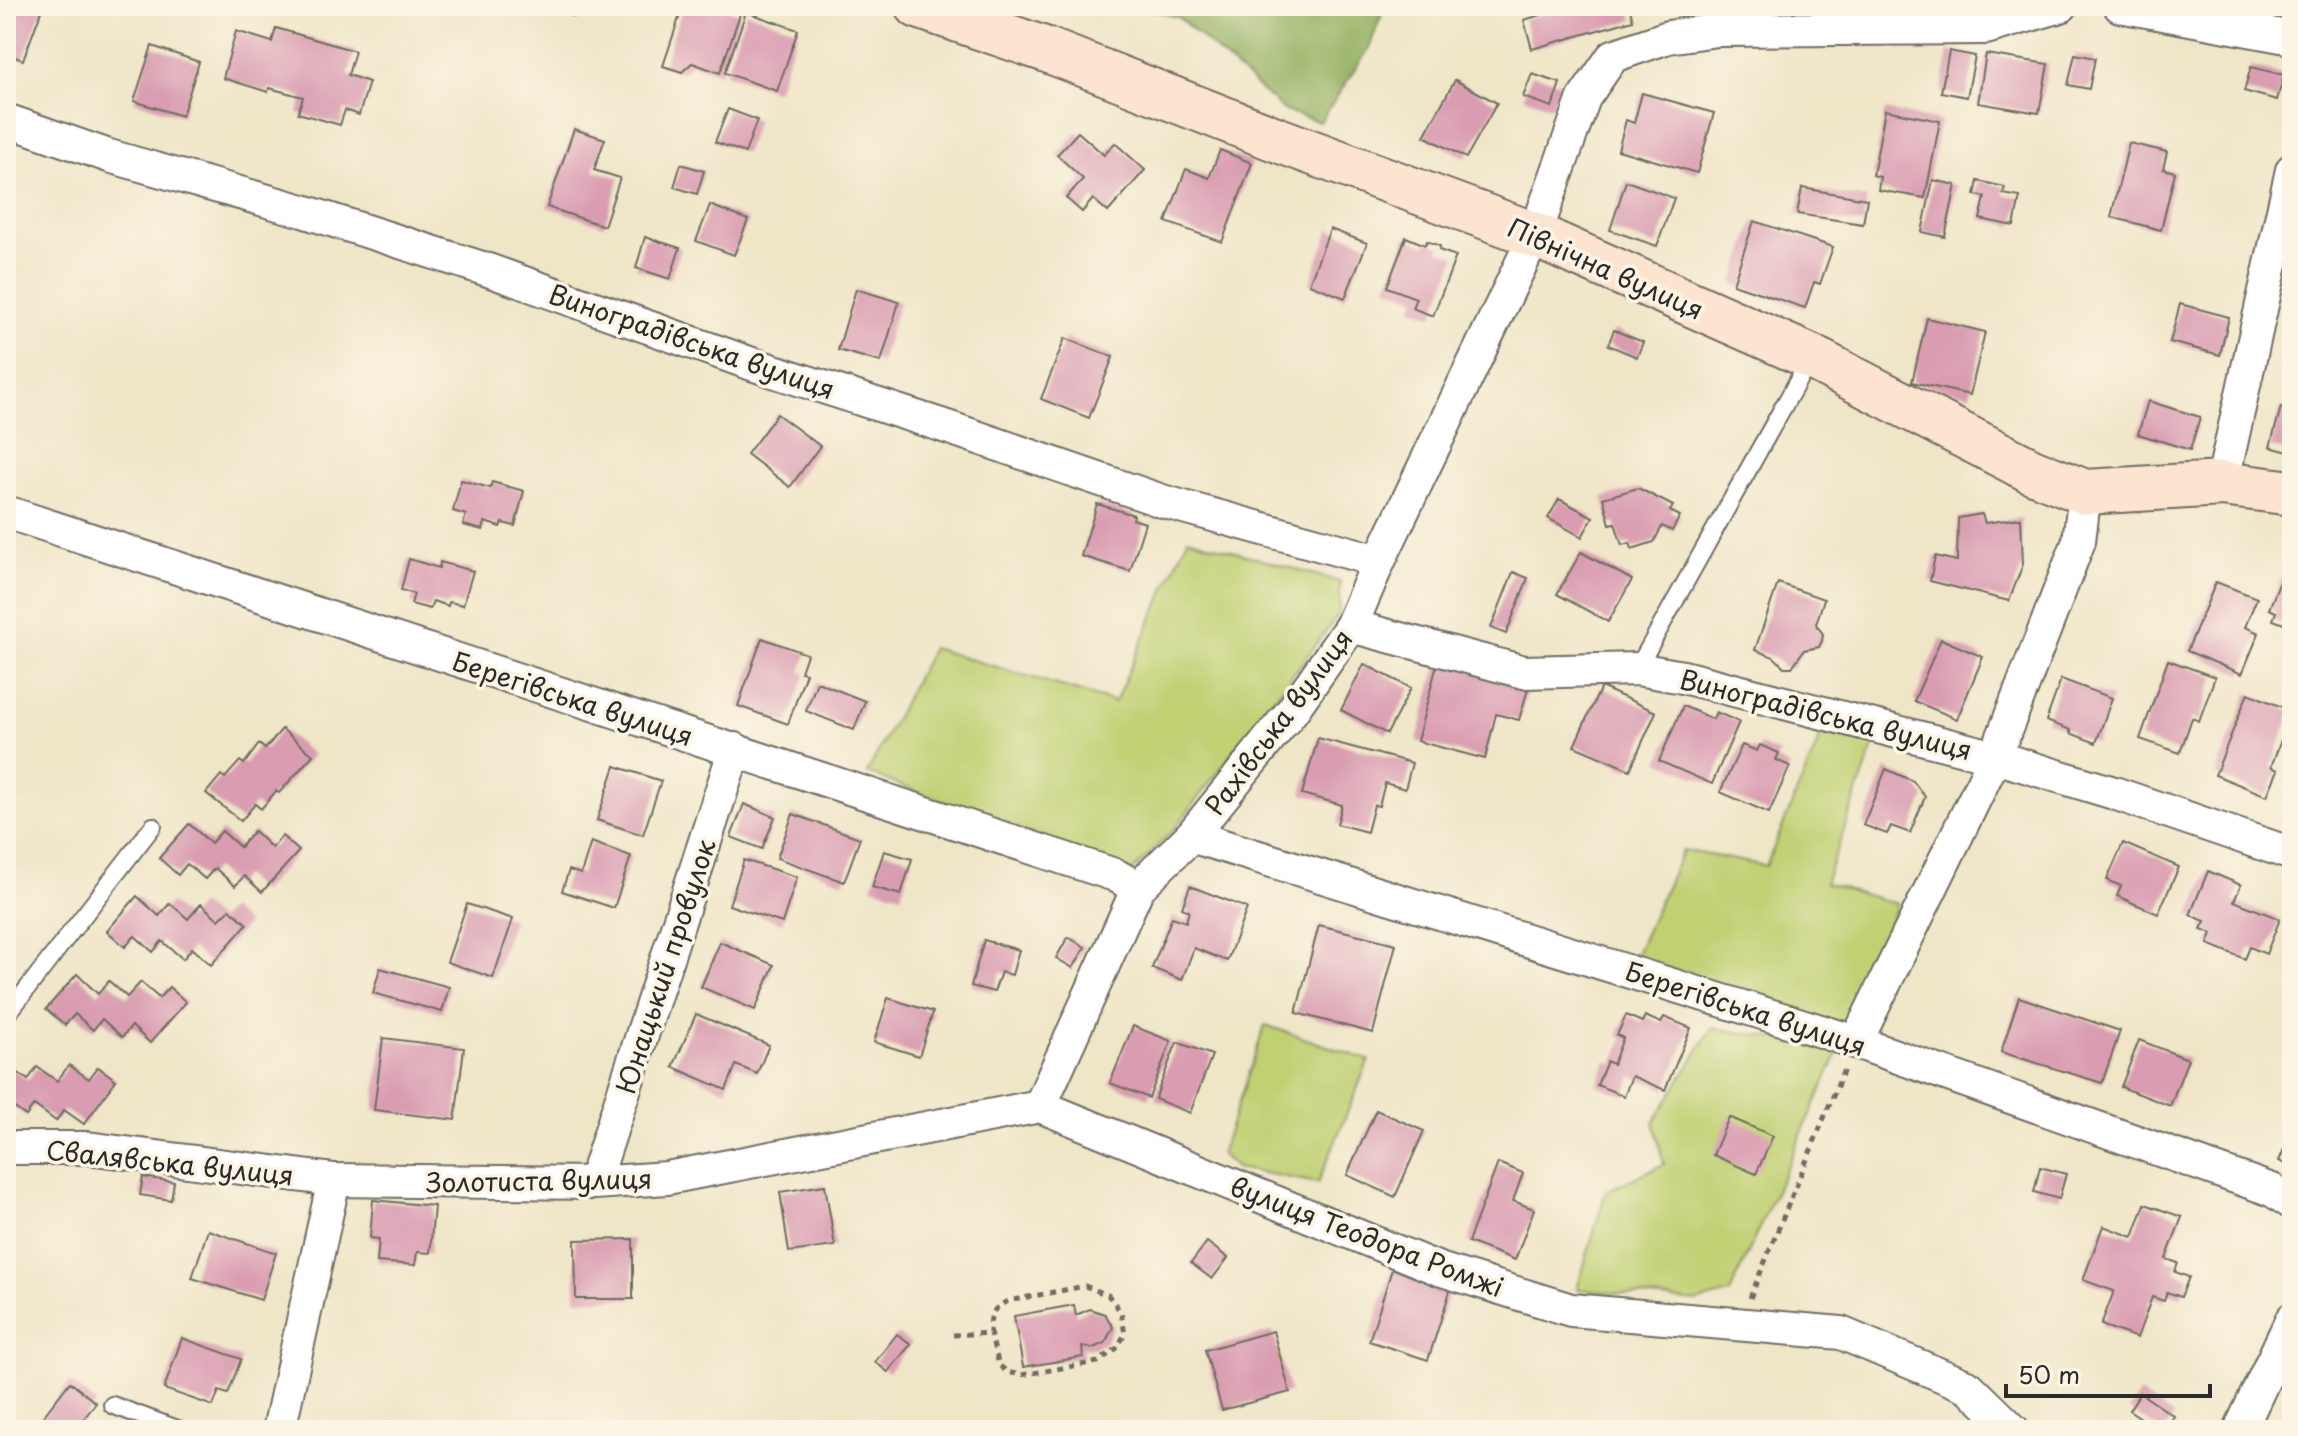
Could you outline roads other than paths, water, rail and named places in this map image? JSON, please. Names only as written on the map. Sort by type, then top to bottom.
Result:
[{"type":"street","name":"Північна вулиця","points":[[918,6],[984,17],[1047,50],[1535,235],[1811,357],[2032,471],[2085,492],[2222,484],[2292,493]]},
{"type":"street","name":"Рахівська вулиця","points":[[1040,1106],[1138,888],[1191,836],[1292,711],[1351,626],[1535,235],[1584,98],[1613,56],[1668,37],[1717,30],[1986,28],[2061,6]]},
{"type":"street","points":[[2120,6],[2292,38]]},
{"type":"street","name":"Виноградівська вулиця","points":[[6,120],[109,156],[303,211],[488,270],[752,364],[1162,501],[1379,561]]},
{"type":"street","points":[[2222,484],[2292,170]]},
{"type":"street","points":[[1856,1042],[1995,757],[2079,541],[2085,492]]},
{"type":"street","name":"Берегівська вулиця","points":[[6,512],[1115,875],[1138,888]]},
{"type":"street","name":"Виноградівська вулиця","points":[[1351,626],[1524,672],[1637,669],[1683,677],[1995,757],[2114,793],[2292,854]]},
{"type":"street","name":"Юнацький провулок","points":[[594,1183],[735,749]]},
{"type":"street","name":"Берегівська вулиця","points":[[1191,836],[1856,1042],[2272,1190],[2292,1203]]},
{"type":"street","name":"Золотиста вулиця","points":[[334,1180],[594,1183],[667,1178],[1040,1106]]},
{"type":"street","name":"вулиця Теодора Ромжі","points":[[1040,1106],[1439,1269],[1571,1310],[1841,1333],[1969,1387],[2013,1430]]},
{"type":"street","name":"Свалявська вулиця","points":[[6,1148],[87,1148],[334,1180]]},
{"type":"street","points":[[279,1430],[334,1180]]},
{"type":"street","points":[[2240,1430],[2292,1319]]},
{"type":"lane","points":[[1637,669],[1811,357]]},
{"type":"lane","points":[[6,1016],[153,826]]},
{"type":"lane","points":[[112,1405],[180,1430]]}]
